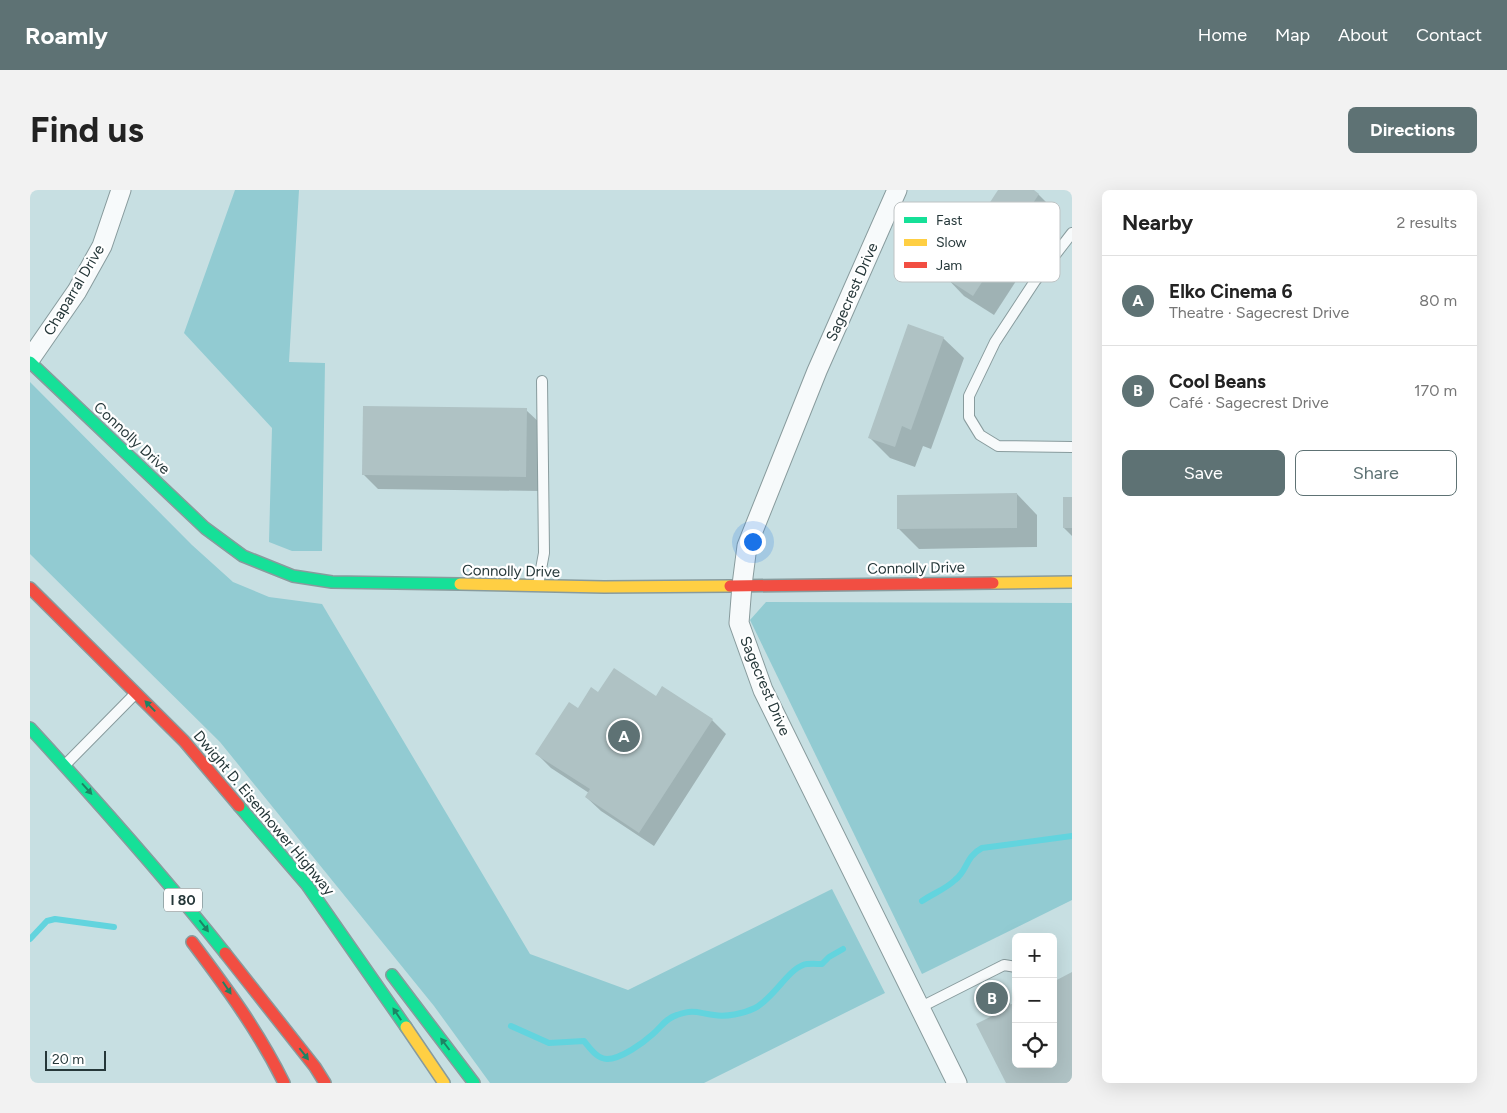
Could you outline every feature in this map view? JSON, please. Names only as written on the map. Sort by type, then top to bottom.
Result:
[{"type":"main road","name":"Connolly Drive","points":[[30,361],[205,528],[242,556],[293,576],[332,582],[604,587],[1072,582]]},
{"type":"main road","name":"Dwight D. Eisenhower Highway","points":[[30,588],[184,741],[307,885],[367,969],[444,1083]]},
{"type":"main road","name":"I 80","points":[[30,728],[179,895],[315,1067],[325,1083]]},
{"type":"main road","points":[[184,741],[323,888]]},
{"type":"main road","points":[[184,932],[224,984],[273,1060],[284,1083]]},
{"type":"main road","points":[[383,964],[474,1083]]},
{"type":"street","name":"Chaparral Drive","points":[[30,361],[77,291],[102,246],[121,190]]},
{"type":"street","name":"Sagecrest Drive","points":[[897,190],[817,371],[747,546],[740,623],[763,690],[957,1083]]},
{"type":"lane","points":[[1060,249],[1072,233]]},
{"type":"lane","points":[[1034,282],[995,342],[969,396],[969,417],[980,435],[998,446],[1072,447]]},
{"type":"lane","points":[[538,586],[544,553],[542,381]]},
{"type":"lane","points":[[65,765],[136,692]]},
{"type":"lane","points":[[919,1008],[1004,966],[1012,967]]},
{"type":"shaded area","points":[[235,190],[299,190],[289,362],[325,363],[322,551],[292,551],[269,542],[272,428],[184,333]]},
{"type":"shaded area","points":[[30,382],[192,545],[233,582],[269,597],[322,604],[530,954],[628,990],[832,889],[885,993],[704,1083],[490,1083],[434,1006],[220,742],[30,554]]},
{"type":"shaded area","points":[[766,602],[1072,603],[1072,900],[922,974],[750,620]]},
{"type":"building","points":[[998,190],[1034,190],[1039,194],[1034,202],[990,202]]},
{"type":"building","points":[[951,282],[982,282],[973,296]]},
{"type":"building","points":[[908,324],[944,337],[911,430],[902,426],[895,447],[868,438]]},
{"type":"building","points":[[363,406],[527,408],[526,477],[362,475]]},
{"type":"building","points":[[1017,493],[1017,528],[897,529],[897,495]]},
{"type":"building","points":[[1063,497],[1072,497],[1072,528],[1063,528]]},
{"type":"building","points":[[614,668],[656,696],[662,686],[713,719],[639,833],[585,797],[590,789],[535,754],[569,702],[578,708],[591,687],[598,692]]},
{"type":"building","points":[[1072,972],[1072,1083],[1006,1083],[976,1024],[994,1015],[980,988],[992,981],[1005,1007],[1012,1004],[1012,1068],[1057,1068],[1057,980]]},
{"type":"waterway","points":[[922,901],[943,889],[959,876],[972,855],[982,848],[1072,836]]},
{"type":"waterway","points":[[30,939],[47,921],[55,919],[114,927]]},
{"type":"waterway","points":[[511,1026],[549,1043],[584,1041],[594,1053],[603,1059],[613,1058],[638,1046],[673,1016],[692,1012],[719,1016],[745,1012],[755,1008],[762,1004],[797,968],[807,964],[822,964],[829,957],[843,949]]},
{"type":"traffic: fast","points":[[30,362],[205,528],[243,556],[293,576],[332,582],[460,584]]},
{"type":"traffic: fast","points":[[30,728],[178,895],[225,953]]},
{"type":"traffic: fast","points":[[239,806],[307,885],[406,1027]]},
{"type":"traffic: fast","points":[[392,975],[474,1083]]},
{"type":"traffic: slow","points":[[993,583],[1072,582]]},
{"type":"traffic: slow","points":[[460,584],[604,587],[730,586]]},
{"type":"traffic: slow","points":[[406,1027],[444,1083]]},
{"type":"traffic: jam","points":[[730,586],[993,583]]},
{"type":"traffic: jam","points":[[30,588],[184,741],[239,806]]},
{"type":"traffic: jam","points":[[192,942],[253,1028],[284,1083]]},
{"type":"traffic: jam","points":[[225,953],[315,1067],[325,1083]]},
{"type":"place","name":"Elko Cinema 6","points":[[624,736]]},
{"type":"place","name":"Cool Beans","points":[[992,998]]}]
